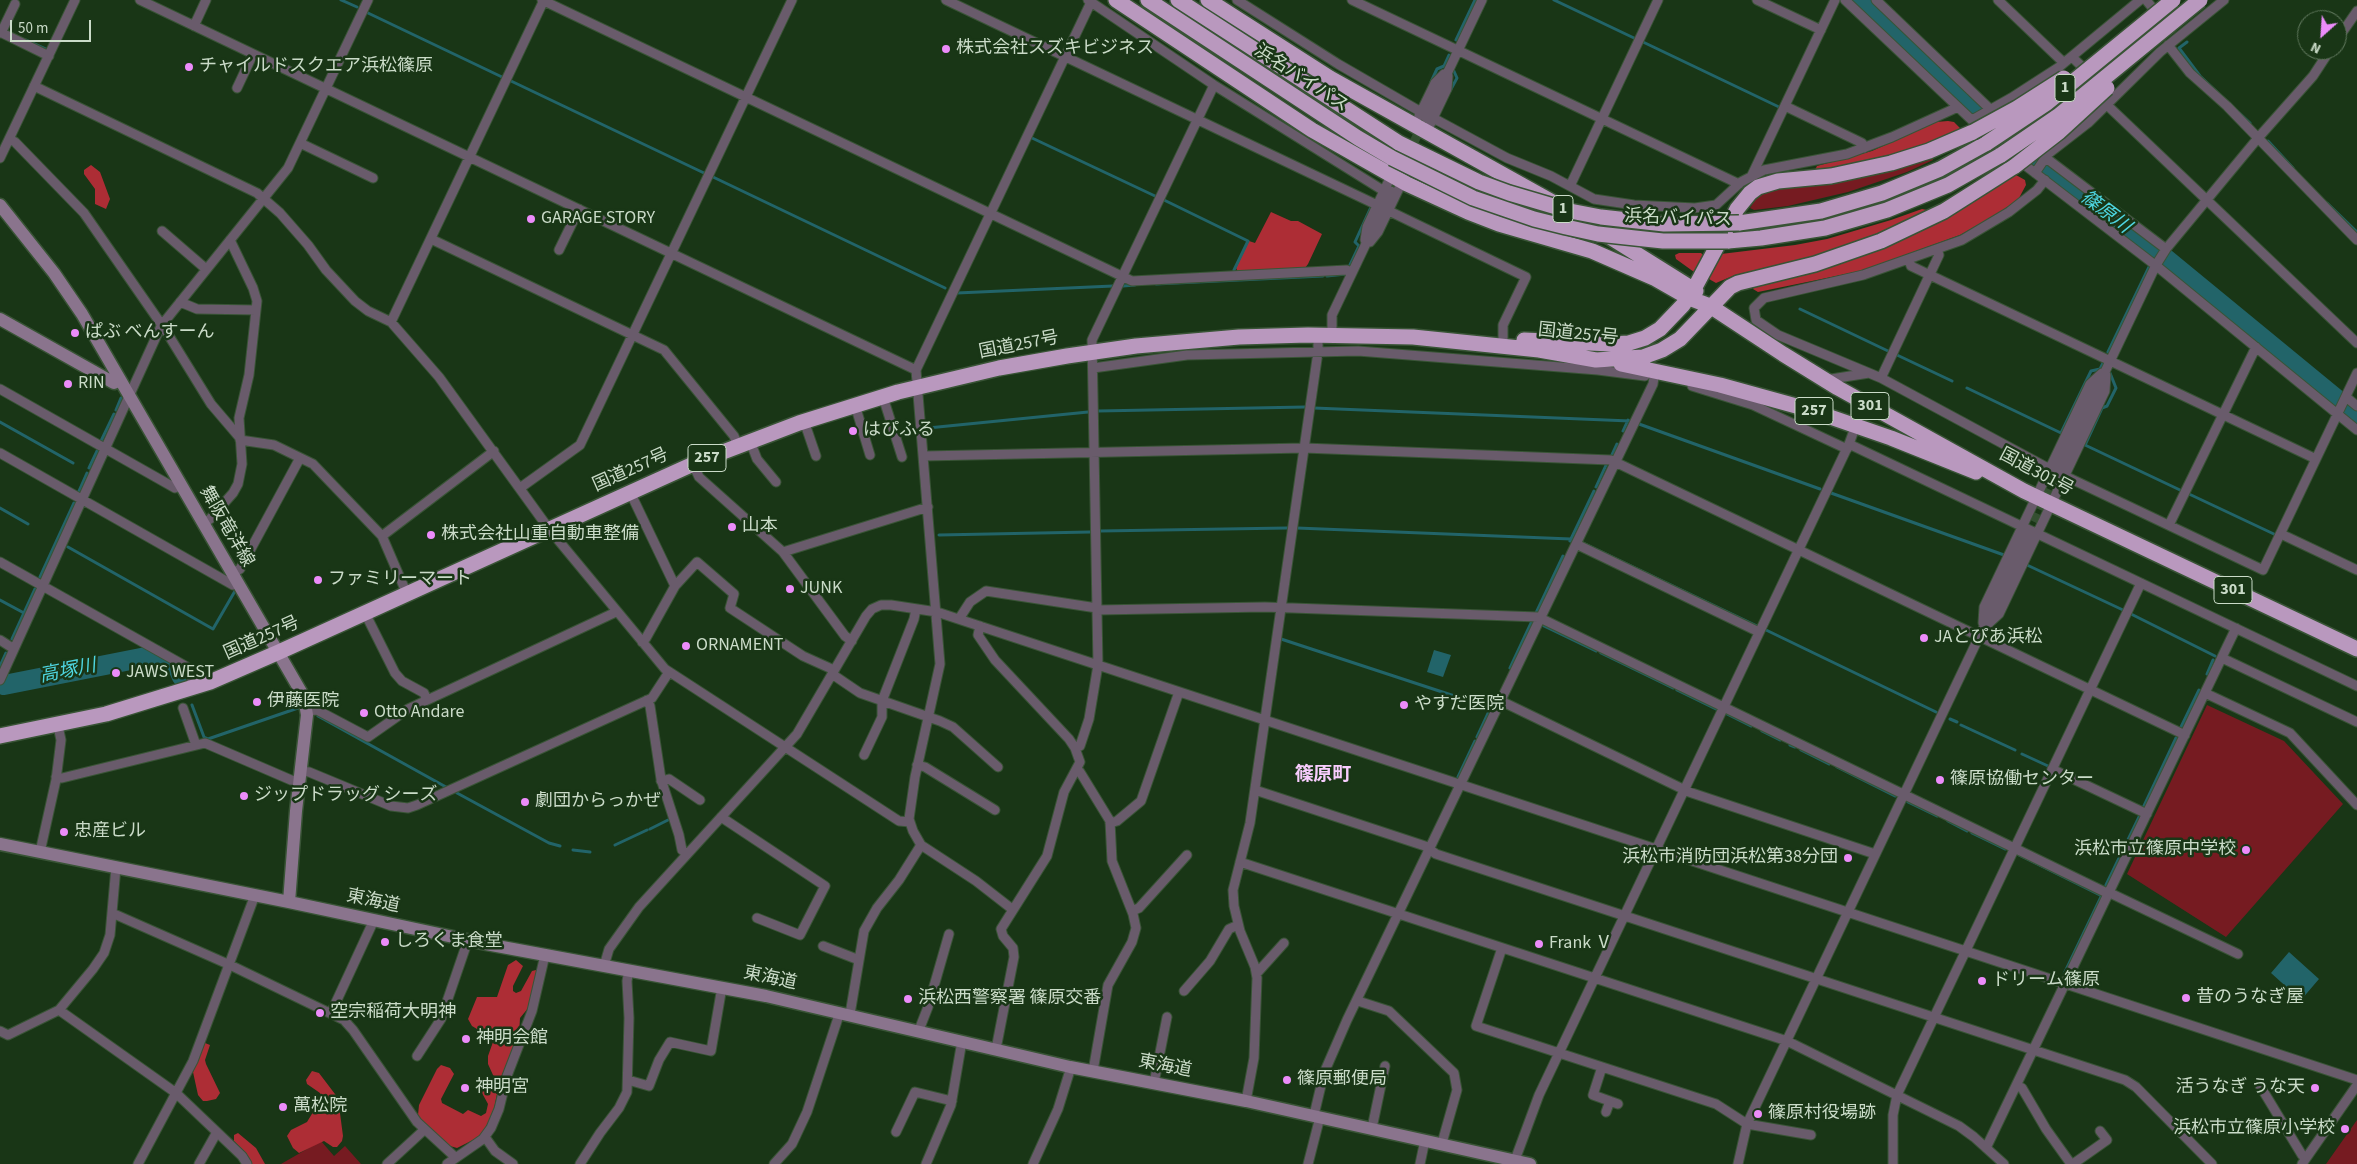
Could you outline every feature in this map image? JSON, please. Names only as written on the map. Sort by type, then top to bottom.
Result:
[{"type":"highway","points":[[1116,0],[1392,185],[1437,199],[1499,224],[1613,259],[1692,294]]},
{"type":"highway","name":"浜名バイパス","points":[[1148,0],[1351,134],[1392,158],[1473,198],[1511,212],[1566,228],[1638,239],[1728,241],[1817,229],[1888,210],[1948,185],[2001,155],[2058,116],[2200,0]]},
{"type":"highway","name":"浜名バイパス","points":[[1178,0],[1353,115],[1399,142],[1479,182],[1570,211],[1601,217],[1664,224],[1738,223],[1821,211],[1882,193],[1940,170],[1987,143],[2047,103],[2173,0]]},
{"type":"highway","points":[[1208,0],[1304,63],[1424,121],[1565,209],[1692,294]]},
{"type":"highway","name":"国道257号","points":[[0,736],[58,726],[132,707],[195,687],[279,652],[693,464],[804,421],[918,387],[999,368],[1092,352],[1205,339],[1325,335],[1557,340],[1611,344],[1637,341],[1660,329],[1692,294],[1737,209],[1750,193],[1758,187],[1778,181],[1832,176],[1878,166],[1929,151],[1974,123],[2042,93],[2089,59],[2140,28]]},
{"type":"highway","name":"国道257号","points":[[1453,339],[1539,350],[1596,360],[1632,359],[1662,350],[1680,338],[1722,293],[1738,283],[1830,260],[1902,232],[1964,200],[2015,166],[2076,117],[2150,40]]},
{"type":"highway","name":"国道301号","points":[[1692,294],[1825,380],[2030,494],[2357,649]]},
{"type":"highway","name":"257","points":[[1557,340],[1612,350],[1640,348],[1666,336],[1694,306],[1701,304],[1710,306]]},
{"type":"highway","name":"257","points":[[1596,360],[1654,374],[1759,395],[1856,425],[2030,494]]},
{"type":"main road","name":"舞阪竜洋線","points":[[0,205],[64,286],[236,577],[304,697],[307,711],[289,902]]},
{"type":"main road","points":[[0,320],[114,383],[120,380]]},
{"type":"main road","name":"東海道","points":[[0,844],[468,940],[722,987],[845,1013],[1071,1067],[1317,1116],[1520,1162]]},
{"type":"street","points":[[0,158],[75,0]]},
{"type":"street","points":[[140,0],[916,370]]},
{"type":"street","points":[[194,26],[206,0]]},
{"type":"street","points":[[0,680],[162,325],[288,168],[368,0]]},
{"type":"street","points":[[391,322],[544,0],[1132,281],[1347,270],[1352,273]]},
{"type":"street","points":[[520,488],[580,445],[792,0]]},
{"type":"street","points":[[946,0],[1377,205]]},
{"type":"street","points":[[1237,0],[1252,4],[1424,121],[1601,200],[1657,207],[1695,208],[1716,205],[1739,184],[1752,175],[1764,170],[1823,160],[1864,148],[1958,107]]},
{"type":"street","points":[[1352,0],[1739,184]]},
{"type":"street","points":[[1424,121],[1482,0]]},
{"type":"street","points":[[1570,186],[1658,0]]},
{"type":"street","points":[[1756,0],[1821,30]]},
{"type":"street","points":[[1752,175],[1835,0]]},
{"type":"street","points":[[1845,0],[1996,143],[2157,263],[2256,346],[2339,412],[2357,430]]},
{"type":"street","points":[[1876,0],[1989,111]]},
{"type":"street","points":[[1998,0],[2064,63]]},
{"type":"street","points":[[2146,0],[2177,37]]},
{"type":"street","points":[[2036,171],[2048,156],[2088,123],[2168,45],[2224,0]]},
{"type":"street","points":[[1012,909],[976,881],[921,845],[910,822],[909,813],[917,765],[940,664],[916,370],[1090,1],[1214,85],[1392,185]]},
{"type":"street","points":[[1974,123],[1989,111],[2072,57],[2135,2]]},
{"type":"street","points":[[14,4],[0,33],[49,56]]},
{"type":"street","points":[[2347,26],[2357,11]]},
{"type":"street","points":[[2168,45],[2190,73],[2258,138],[2357,240]]},
{"type":"street","points":[[237,88],[253,54]]},
{"type":"street","points":[[2072,57],[2110,101],[2207,200],[2357,343]]},
{"type":"street","points":[[2060,466],[2157,263],[2165,250],[2312,76],[2323,60]]},
{"type":"street","points":[[1075,748],[1080,746],[1089,719],[1098,665],[1092,340],[1214,85]]},
{"type":"street","points":[[34,86],[257,193],[280,213],[308,245],[326,270],[355,301],[368,311],[391,322],[452,392],[549,529],[616,612],[669,672],[899,821],[910,822]]},
{"type":"street","points":[[2000,105],[2048,156],[2165,250]]},
{"type":"street","points":[[1785,106],[1862,143],[1864,148]]},
{"type":"street","points":[[9,139],[15,142],[84,212],[162,325],[211,404],[240,439],[274,445],[313,464],[382,536],[407,594]]},
{"type":"street","points":[[300,143],[369,176],[369,164]]},
{"type":"street","points":[[2044,180],[2037,190],[1994,222],[1962,240],[1909,260],[1836,282],[1764,298],[1754,308],[1756,320],[1778,335],[1881,378],[2050,469],[2263,570],[2357,374]]},
{"type":"street","points":[[1364,247],[1367,227],[1377,205],[1392,185]]},
{"type":"street","points":[[1364,247],[1378,232],[1389,211],[1392,185]]},
{"type":"street","points":[[1246,1101],[1254,1058],[1257,973],[1238,925],[1233,898],[1248,832],[1318,352],[1332,315],[1392,185]]},
{"type":"street","points":[[559,250],[578,209]]},
{"type":"street","points":[[1389,211],[1526,277],[1503,326],[1503,340]]},
{"type":"street","points":[[162,231],[206,269]]},
{"type":"street","points":[[431,239],[664,350],[734,436],[744,443],[776,482]]},
{"type":"street","points":[[204,523],[210,520],[227,501],[238,484],[242,464],[239,418],[249,375],[256,310],[253,288],[230,240]]},
{"type":"street","points":[[1881,378],[1939,255],[1937,250]]},
{"type":"street","points":[[1909,260],[1911,266],[2316,459]]},
{"type":"street","points":[[180,302],[196,309],[256,310]]},
{"type":"street","points":[[2169,525],[2256,346]]},
{"type":"street","points":[[1093,368],[1187,356],[1318,352],[1396,353],[1654,374],[1753,405],[1848,446],[2357,686]]},
{"type":"street","points":[[1738,1164],[1747,1124],[1786,1041],[1978,637],[1983,628],[1998,614],[2029,531],[2030,494],[2050,469],[2090,384],[2106,370]]},
{"type":"street","points":[[1983,628],[1984,607],[2029,531],[2051,504],[2105,391],[2106,370]]},
{"type":"street","points":[[1825,380],[1869,373]]},
{"type":"street","points":[[1308,1164],[1324,1073],[1653,384],[1654,374]]},
{"type":"street","points":[[0,388],[175,488],[181,484]]},
{"type":"street","points":[[883,397],[902,457]]},
{"type":"street","points":[[2346,398],[2357,406]]},
{"type":"street","points":[[855,405],[870,455]]},
{"type":"street","points":[[804,421],[816,456]]},
{"type":"street","points":[[1520,1162],[1528,1119],[1848,446],[1856,425]]},
{"type":"street","points":[[924,456],[1304,448],[1611,460],[2185,735]]},
{"type":"street","points":[[382,536],[494,451]]},
{"type":"street","points":[[0,454],[233,585],[300,458]]},
{"type":"street","points":[[693,464],[699,476],[783,552],[845,636],[852,641]]},
{"type":"street","points":[[630,492],[676,586]]},
{"type":"street","points":[[783,552],[928,507]]},
{"type":"street","points":[[2281,534],[2357,570]]},
{"type":"street","points":[[1576,544],[1760,632]]},
{"type":"street","points":[[0,562],[188,667],[195,687]]},
{"type":"street","points":[[642,642],[676,586],[697,562],[734,594],[730,608],[803,656],[833,672],[860,693],[940,721],[957,730],[998,767]]},
{"type":"street","points":[[1893,1164],[1892,1115],[1897,1096],[2141,583]]},
{"type":"street","points":[[959,619],[970,602],[986,591],[1097,609],[1281,607],[1541,619],[2109,894],[2238,954]]},
{"type":"street","points":[[604,966],[609,949],[634,914],[797,734],[872,609],[881,605],[936,612],[959,619],[2357,1080]]},
{"type":"street","points":[[864,755],[882,717],[882,701],[914,619],[916,609]]},
{"type":"street","points":[[307,711],[317,710],[368,737],[408,708],[616,612]]},
{"type":"street","points":[[365,613],[395,673],[402,681],[424,692],[427,700]]},
{"type":"street","points":[[980,626],[978,635],[995,660],[1070,739],[1080,762],[1062,799],[1050,850],[1000,929],[1013,948],[1014,957],[996,1049]]},
{"type":"street","points":[[1986,1148],[2035,1050],[2236,628]]},
{"type":"street","points":[[0,640],[14,648]]},
{"type":"street","points":[[2222,658],[2357,722]]},
{"type":"street","points":[[56,777],[62,778],[205,743],[291,780],[309,772],[390,806],[408,808],[652,698],[669,672]]},
{"type":"street","points":[[1110,823],[1117,821],[1141,801],[1178,692]]},
{"type":"street","points":[[2205,693],[2290,733],[2357,804]]},
{"type":"street","points":[[647,700],[650,706],[661,782],[682,850],[687,854]]},
{"type":"street","points":[[1501,701],[1684,789],[1875,854]]},
{"type":"street","points":[[183,708],[196,745]]},
{"type":"street","points":[[40,852],[56,777],[61,740],[58,726]]},
{"type":"street","points":[[917,765],[925,767],[995,810]]},
{"type":"street","points":[[2052,769],[2147,814]]},
{"type":"street","points":[[1076,770],[1080,772],[1110,823],[1112,861],[1136,920],[1135,935],[1108,985],[1093,1071]]},
{"type":"street","points":[[661,782],[669,779],[700,800]]},
{"type":"street","points":[[1254,790],[1425,846],[1436,854],[2131,1083],[2209,1163]]},
{"type":"street","points":[[721,817],[825,886],[800,935],[757,918]]},
{"type":"street","points":[[774,1164],[792,1144],[805,1118],[845,1013],[859,960],[861,940],[868,923],[921,845]]},
{"type":"street","points":[[1132,910],[1139,908],[1187,855]]},
{"type":"street","points":[[1240,862],[1786,1041],[1967,1131],[2004,1164]]},
{"type":"street","points":[[0,1030],[8,1035],[59,1010],[94,968],[104,952],[110,935],[116,867]]},
{"type":"street","points":[[138,1164],[197,1052],[255,895]]},
{"type":"street","points":[[112,913],[230,964],[331,1013],[349,1024],[393,1090],[424,1130],[455,1157]]},
{"type":"street","points":[[331,1013],[374,920]]},
{"type":"street","points":[[1181,979],[1186,989],[1210,961],[1229,929],[1238,925]]},
{"type":"street","points":[[919,1030],[928,1007],[949,934]]},
{"type":"street","points":[[416,1056],[441,1019],[468,940]]},
{"type":"street","points":[[1257,973],[1284,943]]},
{"type":"street","points":[[823,946],[859,960]]},
{"type":"street","points":[[1475,1035],[1476,1026],[1502,948]]},
{"type":"street","points":[[447,1164],[485,1137],[496,1115],[507,1076],[532,1011],[545,955]]},
{"type":"street","points":[[580,1164],[600,1132],[624,1100],[628,1080],[627,981],[629,970]]},
{"type":"street","points":[[628,1080],[649,1086],[670,1042],[711,1051],[722,987]]},
{"type":"street","points":[[1358,1001],[1389,1011],[1454,1073],[1456,1090],[1442,1143]]},
{"type":"street","points":[[59,1010],[176,1093],[242,1156],[247,1164]]},
{"type":"street","points":[[1154,1083],[1167,1017]]},
{"type":"street","points":[[1476,1026],[1716,1104],[1747,1124],[1811,1135]]},
{"type":"street","points":[[926,1164],[952,1101],[962,1041]]},
{"type":"street","points":[[1372,1128],[1385,1066]]},
{"type":"street","points":[[1033,1164],[1058,1110],[1071,1067]]},
{"type":"street","points":[[1602,1067],[1593,1096],[1614,1102],[1606,1112]]},
{"type":"street","points":[[2259,1084],[2304,1161]]},
{"type":"street","points":[[2304,1161],[2357,1085]]},
{"type":"street","points":[[2017,1086],[2022,1088],[2046,1129],[2072,1164],[2106,1140],[2100,1131]]},
{"type":"street","points":[[896,1132],[914,1092],[952,1101]]},
{"type":"street","points":[[387,1164],[424,1130]]},
{"type":"street","points":[[199,1164],[217,1132]]},
{"type":"street","points":[[485,1137],[495,1151],[513,1164]]},
{"type":"street","points":[[1420,1164],[1425,1140]]},
{"type":"shaded area","points":[[1936,122],[1954,122],[1960,128],[1958,132],[1946,138],[1870,163],[1815,170],[1817,166],[1872,151]]},
{"type":"shaded area","points":[[1933,156],[1933,160],[1907,172],[1848,192],[1788,206],[1754,210],[1750,208],[1756,198],[1770,189]]},
{"type":"shaded area","points":[[91,165],[100,172],[110,199],[106,209],[95,204],[95,189],[84,174],[84,170]]},
{"type":"shaded area","points":[[2016,175],[2025,180],[2026,185],[2018,200],[1960,235],[1861,271],[1758,292],[1753,289],[1754,287],[1794,276]]},
{"type":"shaded area","points":[[1922,209],[1927,210],[1925,214],[1835,252],[1735,275],[1716,283],[1709,279],[1708,276],[1721,254],[1827,239]]},
{"type":"shaded area","points":[[1271,212],[1291,221],[1298,221],[1322,234],[1308,264],[1305,268],[1238,272],[1236,268],[1249,241],[1255,243]]},
{"type":"shaded area","points":[[1679,253],[1701,253],[1705,257],[1698,271],[1694,272],[1676,259],[1675,255]]},
{"type":"shaded area","points":[[2207,705],[2284,741],[2343,804],[2226,937],[2127,874]]},
{"type":"shaded area","points":[[516,960],[523,966],[513,986],[513,991],[516,993],[521,991],[532,971],[536,970],[537,972],[529,1007],[520,1018],[519,1034],[502,1075],[498,1079],[493,1075],[488,1064],[488,1056],[493,1042],[492,1038],[472,1026],[468,1019],[477,997],[497,997],[508,965]]},
{"type":"shaded area","points":[[205,1043],[210,1045],[205,1060],[206,1064],[220,1093],[216,1099],[203,1101],[198,1095],[193,1072]]},
{"type":"shaded area","points":[[441,1065],[450,1068],[454,1074],[441,1099],[442,1103],[463,1114],[468,1110],[481,1116],[486,1113],[488,1104],[482,1093],[483,1089],[488,1087],[497,1094],[493,1114],[481,1136],[457,1148],[450,1146],[418,1115],[419,1105],[437,1069]]},
{"type":"shaded area","points":[[312,1071],[319,1073],[338,1098],[343,1136],[342,1141],[337,1147],[333,1147],[324,1141],[299,1153],[293,1148],[287,1136],[291,1130],[307,1122],[321,1099],[320,1093],[307,1084],[306,1080]]},
{"type":"shaded area","points":[[2357,1120],[2357,1164],[2326,1164]]},
{"type":"shaded area","points":[[238,1133],[256,1148],[265,1164],[252,1164],[246,1153],[234,1141],[234,1135]]},
{"type":"shaded area","points":[[321,1141],[334,1156],[345,1146],[361,1164],[281,1164]]},
{"type":"water","points":[[1434,650],[1451,655],[1443,677],[1427,672]]},
{"type":"water","points":[[2289,952],[2319,979],[2301,1000],[2271,973]]},
{"type":"waterway","points":[[341,0],[357,7]]},
{"type":"waterway","points":[[1456,40],[1475,0]]},
{"type":"waterway","points":[[1554,0],[1634,38]]},
{"type":"waterway","name":"篠原川","points":[[1861,0],[2003,135],[2166,259],[2357,416]]},
{"type":"waterway","points":[[368,13],[502,77]]},
{"type":"waterway","points":[[26,40],[46,49]]},
{"type":"waterway","points":[[1643,42],[1779,107]]},
{"type":"waterway","points":[[2187,42],[2179,48],[2200,76],[2250,123]]},
{"type":"waterway","points":[[1431,82],[1437,69],[1444,66],[1449,55]]},
{"type":"waterway","points":[[1450,91],[1457,78],[1453,69]]},
{"type":"waterway","points":[[511,81],[704,173]]},
{"type":"waterway","points":[[1032,138],[1155,196]]},
{"type":"waterway","points":[[2268,141],[2293,168]]},
{"type":"waterway","points":[[713,177],[945,288]]},
{"type":"waterway","points":[[1164,200],[1248,241],[1234,270]]},
{"type":"waterway","points":[[2327,203],[2357,232]]},
{"type":"waterway","points":[[1349,267],[1359,246],[1355,242],[1371,207]]},
{"type":"waterway","name":"篠原川","points":[[2154,256],[2156,252]]},
{"type":"waterway","points":[[2108,352],[2149,267]]},
{"type":"waterway","points":[[1327,276],[1346,274]]},
{"type":"waterway","points":[[1156,284],[1323,276]]},
{"type":"waterway","points":[[1123,286],[1135,285]]},
{"type":"waterway","points":[[957,293],[1113,286]]},
{"type":"waterway","points":[[1800,309],[1888,351]]},
{"type":"waterway","points":[[1897,355],[1952,381]]},
{"type":"waterway","points":[[1967,388],[2061,433],[2091,371],[2100,369],[2103,363]]},
{"type":"waterway","points":[[2110,373],[2116,388],[2107,406],[2102,408],[2085,445],[2180,490]]},
{"type":"waterway","points":[[116,410],[121,398]]},
{"type":"waterway","points":[[1098,411],[1305,407]]},
{"type":"waterway","points":[[1314,408],[1630,421]]},
{"type":"waterway","points":[[928,428],[1088,412]]},
{"type":"waterway","points":[[101,441],[114,414]]},
{"type":"waterway","points":[[1623,431],[1628,420]]},
{"type":"waterway","points":[[0,422],[73,463]]},
{"type":"waterway","points":[[1639,424],[1820,489]]},
{"type":"waterway","points":[[1611,457],[1617,444]]},
{"type":"waterway","points":[[89,468],[98,449]]},
{"type":"waterway","points":[[1596,487],[1607,463]]},
{"type":"waterway","points":[[79,491],[87,473]]},
{"type":"waterway","points":[[1570,541],[1594,491]]},
{"type":"waterway","points":[[1831,493],[2004,555]]},
{"type":"waterway","points":[[2189,494],[2276,535]]},
{"type":"waterway","points":[[40,577],[74,503]]},
{"type":"waterway","points":[[0,508],[28,524]]},
{"type":"waterway","points":[[1100,531],[1287,528]]},
{"type":"waterway","points":[[1297,528],[1571,539]]},
{"type":"waterway","points":[[939,535],[1090,532]]},
{"type":"waterway","points":[[1583,543],[1757,626]]},
{"type":"waterway","points":[[68,547],[213,629],[235,591]]},
{"type":"waterway","points":[[1536,613],[1563,556]]},
{"type":"waterway","points":[[2027,565],[2123,610]]},
{"type":"waterway","points":[[12,639],[35,589]]},
{"type":"waterway","points":[[0,600],[24,613]]},
{"type":"waterway","points":[[2131,614],[2215,656]]},
{"type":"waterway","points":[[1510,668],[1532,621]]},
{"type":"waterway","points":[[1544,626],[1596,651]]},
{"type":"waterway","points":[[1766,630],[1936,712]]},
{"type":"waterway","points":[[1281,639],[1491,708]]},
{"type":"waterway","points":[[0,666],[6,653]]},
{"type":"waterway","points":[[1601,653],[1673,688]]},
{"type":"waterway","name":"高塚川","points":[[4,685],[156,655],[178,668],[182,677]]},
{"type":"waterway","points":[[2207,674],[2213,660]]},
{"type":"waterway","points":[[1677,690],[1716,709]]},
{"type":"waterway","points":[[2181,727],[2199,690]]},
{"type":"waterway","points":[[192,705],[204,737],[208,739],[301,707]]},
{"type":"waterway","points":[[1477,737],[1491,707]]},
{"type":"waterway","points":[[1727,714],[1751,726]]},
{"type":"waterway","points":[[318,716],[446,787]]},
{"type":"waterway","points":[[1950,719],[1957,722]]},
{"type":"waterway","points":[[1961,725],[2015,750]]},
{"type":"waterway","points":[[1762,731],[1780,740]]},
{"type":"waterway","points":[[2143,808],[2176,738]]},
{"type":"waterway","points":[[1458,777],[1475,741]]},
{"type":"waterway","points":[[1790,745],[1795,747]]},
{"type":"waterway","points":[[1801,750],[1829,764]]},
{"type":"waterway","points":[[2022,754],[2048,766]]},
{"type":"waterway","points":[[1837,767],[1895,796]]},
{"type":"waterway","points":[[457,793],[549,843],[560,846]]},
{"type":"waterway","points":[[1908,802],[1937,816]]},
{"type":"waterway","points":[[2106,885],[2140,815]]},
{"type":"waterway","points":[[650,829],[668,820]]},
{"type":"waterway","points":[[1948,821],[1967,831]]},
{"type":"waterway","points":[[615,845],[647,830]]},
{"type":"waterway","points":[[1972,833],[2005,849]]},
{"type":"waterway","points":[[573,850],[590,852]]},
{"type":"waterway","points":[[2019,855],[2100,895]]},
{"type":"waterway","points":[[2064,974],[2101,897]]},
{"type":"tunnel","points":[[1391,191],[1422,125]]},
{"type":"tunnel","points":[[2028,534],[2060,466]]},
{"type":"place","name":"株式会社スズキビジネス","points":[[946,49]]},
{"type":"place","name":"チャイルドスクエア浜松篠原","points":[[189,67]]},
{"type":"place","name":"GARAGE STORY","points":[[531,219]]},
{"type":"place","name":"ぱぶ べんすーん","points":[[75,333]]},
{"type":"place","name":"RIN","points":[[68,384]]},
{"type":"place","name":"はぴふる","points":[[853,431]]},
{"type":"place","name":"山本","points":[[732,527]]},
{"type":"place","name":"株式会社山重自動車整備","points":[[431,535]]},
{"type":"place","name":"ファミリーマート","points":[[318,580]]},
{"type":"place","name":"JUNK","points":[[790,589]]},
{"type":"place","name":"JAとぴあ浜松","points":[[1924,638]]},
{"type":"place","name":"ORNAMENT","points":[[686,646]]},
{"type":"place","name":"JAWS WEST","points":[[116,673]]},
{"type":"place","name":"伊藤医院","points":[[257,702]]},
{"type":"place","name":"やすだ医院","points":[[1404,705]]},
{"type":"place","name":"Otto Andare","points":[[364,713]]},
{"type":"place","name":"篠原協働センター","points":[[1940,780]]},
{"type":"place","name":"ジップドラッグ シーズ","points":[[244,796]]},
{"type":"place","name":"劇団からっかぜ","points":[[525,802]]},
{"type":"place","name":"忠産ビル","points":[[64,832]]},
{"type":"place","name":"浜松市立篠原中学校","points":[[2246,850]]},
{"type":"place","name":"浜松市消防団浜松第38分団","points":[[1848,858]]},
{"type":"place","name":"しろくま食堂","points":[[385,942]]},
{"type":"place","name":"Frank Ⅴ","points":[[1539,944]]},
{"type":"place","name":"ドリーム篠原","points":[[1982,981]]},
{"type":"place","name":"昔のうなぎ屋","points":[[2186,998]]},
{"type":"place","name":"浜松西警察署 篠原交番","points":[[908,999]]},
{"type":"place","name":"空宗稲荷大明神","points":[[320,1013]]},
{"type":"place","name":"神明会館","points":[[466,1039]]},
{"type":"place","name":"篠原郵便局","points":[[1287,1080]]},
{"type":"place","name":"神明宮","points":[[465,1088]]},
{"type":"place","name":"活うなぎ うな天","points":[[2315,1088]]},
{"type":"place","name":"萬松院","points":[[283,1107]]},
{"type":"place","name":"篠原村役場跡","points":[[1758,1114]]},
{"type":"place","name":"浜松市立篠原小学校","points":[[2345,1129]]},
{"type":"district","name":"篠原町","points":[[1323,776]]}]
